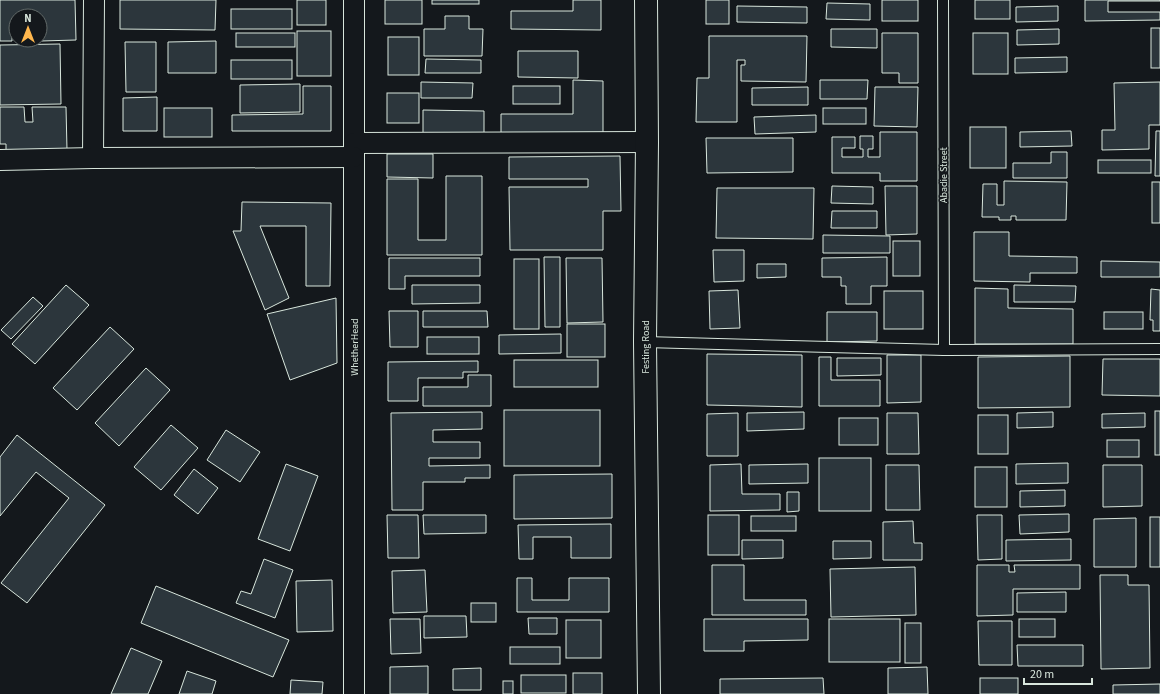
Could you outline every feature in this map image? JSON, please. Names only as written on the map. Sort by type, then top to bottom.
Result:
[{"type":"street","points":[[93,158],[94,0]]},
{"type":"street","name":"WhetherHead","points":[[354,0],[354,694]]},
{"type":"street","name":"Festing Road","points":[[646,0],[647,142],[645,342],[649,694]]},
{"type":"street","points":[[0,160],[647,142]]},
{"type":"lane","name":"Abadie Street","points":[[943,0],[944,350]]},
{"type":"lane","points":[[645,342],[944,350],[1160,349]]},
{"type":"building","points":[[0,0],[75,0],[76,40],[48,41],[48,8],[8,8],[8,41],[0,41]]},
{"type":"building","points":[[120,0],[216,0],[215,30],[120,29]]},
{"type":"building","points":[[297,0],[326,0],[326,25],[297,25]]},
{"type":"building","points":[[385,0],[422,0],[422,24],[385,24]]},
{"type":"building","points":[[432,0],[479,0],[479,4],[432,4]]},
{"type":"building","points":[[573,0],[601,0],[601,30],[511,29],[511,11],[573,11]]},
{"type":"building","points":[[706,0],[729,0],[729,24],[706,24]]},
{"type":"building","points":[[882,0],[918,0],[918,21],[882,21]]},
{"type":"building","points":[[975,0],[1010,0],[1010,19],[975,19]]},
{"type":"building","points":[[1085,0],[1160,0],[1108,1],[1108,12],[1160,12],[1160,20],[1085,21]]},
{"type":"building","points":[[827,3],[870,4],[870,20],[826,19]]},
{"type":"building","points":[[737,6],[807,7],[807,23],[737,22]]},
{"type":"building","points":[[1058,6],[1058,21],[1016,22],[1016,7]]},
{"type":"building","points":[[231,9],[292,9],[292,29],[231,29]]},
{"type":"building","points":[[445,16],[469,16],[469,29],[483,29],[482,56],[424,56],[424,29],[445,29]]},
{"type":"building","points":[[1151,28],[1160,28],[1160,68],[1151,68]]},
{"type":"building","points":[[831,29],[877,29],[877,48],[831,47]]},
{"type":"building","points":[[1059,29],[1059,44],[1017,45],[1017,30]]},
{"type":"building","points":[[297,31],[331,31],[331,76],[297,76]]},
{"type":"building","points":[[236,33],[295,33],[295,47],[236,47]]},
{"type":"building","points":[[882,33],[918,33],[918,83],[899,83],[899,73],[882,73]]},
{"type":"building","points":[[973,33],[1008,33],[1008,74],[973,74]]},
{"type":"building","points":[[709,36],[807,36],[806,82],[741,81],[741,65],[745,65],[745,60],[737,60],[737,122],[696,122],[697,78],[709,78]]},
{"type":"building","points":[[388,37],[419,37],[419,75],[388,75]]},
{"type":"building","points":[[216,41],[216,73],[168,73],[168,42]]},
{"type":"building","points":[[125,42],[156,42],[156,92],[126,92]]},
{"type":"building","points":[[48,44],[60,44],[61,104],[0,105],[0,45],[8,45],[8,48],[48,48]]},
{"type":"building","points":[[518,51],[578,51],[578,78],[518,77]]},
{"type":"building","points":[[1067,57],[1067,72],[1015,73],[1015,58]]},
{"type":"building","points":[[426,59],[481,60],[481,73],[425,73]]},
{"type":"building","points":[[231,60],[292,60],[292,79],[231,79]]},
{"type":"building","points":[[573,80],[603,81],[603,133],[501,133],[501,114],[573,114]]},
{"type":"building","points":[[820,80],[868,80],[867,99],[820,99]]},
{"type":"building","points":[[421,82],[473,83],[472,98],[421,98]]},
{"type":"building","points":[[1160,82],[1160,125],[1149,125],[1149,149],[1102,150],[1102,130],[1115,130],[1114,83]]},
{"type":"building","points":[[300,84],[300,112],[240,113],[240,85]]},
{"type":"building","points":[[303,86],[331,86],[331,131],[232,131],[232,115],[303,114]]},
{"type":"building","points":[[513,86],[560,86],[560,104],[513,104]]},
{"type":"building","points":[[808,87],[808,105],[752,105],[752,88]]},
{"type":"building","points":[[875,87],[918,87],[917,127],[874,126]]},
{"type":"building","points":[[387,93],[419,93],[419,123],[387,123]]},
{"type":"building","points":[[157,97],[157,131],[123,131],[123,98]]},
{"type":"building","points":[[0,107],[24,107],[25,122],[33,122],[32,107],[66,107],[67,150],[6,151],[6,144],[0,144]]},
{"type":"building","points":[[164,108],[212,108],[212,137],[164,137]]},
{"type":"building","points":[[823,108],[866,108],[866,124],[823,124]]},
{"type":"building","points":[[423,110],[484,111],[484,135],[423,134]]},
{"type":"building","points":[[816,115],[816,132],[755,134],[754,117]]},
{"type":"building","points":[[970,127],[1006,127],[1006,168],[970,168]]},
{"type":"building","points":[[1071,131],[1072,146],[1020,147],[1020,132]]},
{"type":"building","points":[[1156,131],[1160,131],[1160,176],[1155,176]]},
{"type":"building","points":[[880,132],[917,132],[917,181],[880,181],[880,173],[832,173],[832,137],[855,137],[855,148],[842,148],[842,157],[863,157],[863,149],[860,149],[860,136],[873,136],[873,149],[868,149],[868,157],[880,157]]},
{"type":"building","points":[[706,138],[793,138],[793,172],[707,173]]},
{"type":"building","points":[[1051,152],[1067,152],[1067,178],[1013,178],[1013,163],[1051,163]]},
{"type":"building","points":[[387,154],[433,154],[433,178],[387,177]]},
{"type":"building","points":[[620,156],[621,211],[603,211],[603,250],[510,250],[509,187],[588,187],[588,179],[509,179],[509,157]]},
{"type":"building","points":[[1098,160],[1151,160],[1151,173],[1098,173]]},
{"type":"building","points":[[446,176],[482,176],[482,255],[387,255],[387,179],[418,179],[418,240],[446,240]]},
{"type":"building","points":[[1004,181],[1067,182],[1066,220],[1016,220],[1016,216],[1011,216],[1011,220],[999,220],[999,217],[982,217],[983,184],[997,184],[997,205],[1004,205]]},
{"type":"building","points":[[1152,182],[1160,182],[1160,223],[1152,223]]},
{"type":"building","points":[[832,186],[873,187],[873,204],[831,203]]},
{"type":"building","points":[[885,186],[917,186],[917,234],[886,235]]},
{"type":"building","points":[[717,188],[814,188],[813,239],[716,238]]},
{"type":"building","points":[[242,202],[331,203],[330,286],[306,286],[306,226],[260,226],[289,298],[265,310],[233,231],[241,231]]},
{"type":"building","points":[[832,211],[877,211],[877,228],[831,228]]},
{"type":"building","points":[[974,232],[1009,232],[1009,256],[1077,257],[1077,273],[1030,273],[1030,282],[974,281]]},
{"type":"building","points":[[823,235],[890,236],[890,253],[823,253]]},
{"type":"building","points":[[893,241],[920,241],[920,276],[893,276]]},
{"type":"building","points":[[713,250],[744,250],[744,281],[714,282]]},
{"type":"building","points":[[544,257],[560,257],[560,327],[545,327]]},
{"type":"building","points":[[887,257],[887,286],[871,286],[871,304],[846,304],[846,286],[841,286],[841,277],[822,277],[822,258]]},
{"type":"building","points":[[389,258],[480,258],[480,276],[405,276],[405,289],[389,289]]},
{"type":"building","points":[[566,258],[602,258],[603,322],[567,323]]},
{"type":"building","points":[[514,259],[539,259],[539,329],[514,329]]},
{"type":"building","points":[[1101,261],[1160,262],[1160,277],[1101,277]]},
{"type":"building","points":[[757,264],[786,264],[786,277],[757,278]]},
{"type":"building","points":[[66,285],[89,305],[35,364],[12,344]]},
{"type":"building","points":[[412,285],[480,285],[480,303],[412,304]]},
{"type":"building","points":[[1014,285],[1076,286],[1075,302],[1014,302]]},
{"type":"building","points":[[975,288],[1008,289],[1008,308],[1073,309],[1073,344],[975,344]]},
{"type":"building","points":[[1151,289],[1160,290],[1160,331],[1153,331],[1153,320],[1150,320]]},
{"type":"building","points":[[738,290],[740,328],[710,329],[709,291]]},
{"type":"building","points":[[884,291],[923,291],[923,329],[884,329]]},
{"type":"building","points":[[33,297],[43,306],[11,339],[1,330]]},
{"type":"building","points":[[336,298],[337,363],[290,380],[267,314]]},
{"type":"building","points":[[389,311],[418,311],[418,347],[390,347]]},
{"type":"building","points":[[423,311],[487,311],[488,327],[423,327]]},
{"type":"building","points":[[827,312],[877,312],[877,341],[827,342]]},
{"type":"building","points":[[1104,312],[1143,312],[1143,329],[1104,329]]},
{"type":"building","points":[[567,324],[605,324],[605,357],[567,357]]},
{"type":"building","points":[[110,327],[134,349],[77,410],[53,388]]},
{"type":"building","points":[[561,334],[561,353],[499,354],[499,335]]},
{"type":"building","points":[[427,337],[479,337],[479,354],[427,354]]},
{"type":"building","points":[[707,354],[802,355],[802,407],[707,405]]},
{"type":"building","points":[[887,355],[921,355],[921,402],[887,403]]},
{"type":"building","points":[[1070,356],[1070,407],[978,408],[978,357]]},
{"type":"building","points":[[819,357],[831,357],[831,380],[880,380],[880,406],[819,406]]},
{"type":"building","points":[[837,358],[881,358],[881,375],[837,376]]},
{"type":"building","points":[[1103,359],[1160,359],[1160,396],[1102,395]]},
{"type":"building","points":[[514,360],[598,360],[598,387],[514,387]]},
{"type":"building","points":[[478,361],[478,372],[463,372],[463,378],[418,378],[418,401],[388,401],[388,362]]},
{"type":"building","points":[[146,368],[170,390],[119,446],[95,423]]},
{"type":"building","points":[[468,375],[491,375],[491,406],[423,406],[423,387],[468,387]]},
{"type":"building","points":[[504,410],[600,410],[600,466],[504,466]]},
{"type":"building","points":[[1155,411],[1160,411],[1160,455],[1155,455]]},
{"type":"building","points":[[482,412],[482,429],[433,430],[433,442],[480,442],[480,458],[429,458],[429,466],[490,465],[490,478],[465,478],[465,482],[423,482],[423,510],[392,510],[391,413]]},
{"type":"building","points":[[804,412],[804,429],[747,431],[747,413]]},
{"type":"building","points":[[1053,412],[1053,427],[1017,428],[1017,413]]},
{"type":"building","points":[[738,413],[738,456],[707,456],[707,414]]},
{"type":"building","points":[[887,413],[918,413],[919,454],[887,454]]},
{"type":"building","points":[[1145,413],[1145,427],[1102,428],[1102,414]]},
{"type":"building","points":[[978,415],[1008,415],[1008,454],[978,454]]},
{"type":"building","points":[[839,418],[878,418],[878,445],[839,445]]},
{"type":"building","points":[[171,425],[198,448],[161,490],[134,467]]},
{"type":"building","points":[[226,430],[260,452],[240,482],[207,460]]},
{"type":"building","points":[[17,435],[105,505],[27,603],[1,583],[69,498],[36,472],[0,516],[0,457]]},
{"type":"building","points":[[1107,440],[1139,440],[1139,457],[1107,457]]},
{"type":"building","points":[[819,458],[871,458],[871,511],[819,511]]},
{"type":"building","points":[[1068,463],[1068,483],[1016,484],[1016,464]]},
{"type":"building","points":[[286,464],[318,476],[290,551],[258,539]]},
{"type":"building","points":[[741,464],[742,494],[780,494],[780,510],[710,511],[710,465]]},
{"type":"building","points":[[808,464],[808,483],[749,484],[749,465]]},
{"type":"building","points":[[886,465],[919,465],[920,510],[886,510]]},
{"type":"building","points":[[1103,465],[1142,465],[1142,506],[1103,507]]},
{"type":"building","points":[[975,467],[1007,467],[1007,507],[975,507]]},
{"type":"building","points":[[194,469],[218,488],[198,514],[174,495]]},
{"type":"building","points":[[612,474],[612,518],[514,519],[514,475]]},
{"type":"building","points":[[1065,490],[1065,506],[1020,507],[1020,491]]},
{"type":"building","points":[[787,492],[799,492],[799,511],[787,512]]},
{"type":"building","points":[[1069,514],[1069,532],[1020,534],[1019,515]]},
{"type":"building","points":[[387,515],[418,515],[419,558],[388,558]]},
{"type":"building","points":[[423,515],[486,515],[486,533],[424,534]]},
{"type":"building","points":[[708,515],[739,515],[739,555],[708,555]]},
{"type":"building","points":[[977,515],[1002,515],[1002,559],[978,560]]},
{"type":"building","points":[[751,516],[796,516],[796,531],[751,531]]},
{"type":"building","points":[[1150,517],[1160,517],[1160,567],[1150,567]]},
{"type":"building","points":[[1136,518],[1136,567],[1094,567],[1094,519]]},
{"type":"building","points":[[913,521],[914,543],[922,543],[922,560],[883,560],[883,522]]},
{"type":"building","points":[[611,524],[611,558],[571,558],[571,537],[533,537],[533,559],[519,559],[518,525]]},
{"type":"building","points":[[1071,539],[1071,560],[1006,561],[1006,540]]},
{"type":"building","points":[[742,540],[783,540],[783,558],[742,559]]},
{"type":"building","points":[[833,541],[871,541],[871,558],[833,559]]},
{"type":"building","points":[[264,559],[293,570],[275,618],[236,603],[241,591],[251,594]]},
{"type":"building","points":[[712,565],[744,565],[744,600],[806,600],[806,615],[712,615]]},
{"type":"building","points":[[977,565],[1009,565],[1009,572],[1015,572],[1014,565],[1080,565],[1080,589],[1013,589],[1013,615],[977,616]]},
{"type":"building","points":[[915,567],[916,615],[831,617],[830,569]]},
{"type":"building","points":[[425,570],[427,612],[393,613],[392,571]]},
{"type":"building","points":[[1100,575],[1128,575],[1128,585],[1149,585],[1150,668],[1101,669]]},
{"type":"building","points":[[517,578],[532,578],[532,600],[569,600],[569,578],[609,578],[609,612],[517,612]]},
{"type":"building","points":[[332,580],[333,631],[297,632],[296,581]]},
{"type":"building","points":[[156,586],[289,640],[273,677],[141,623]]},
{"type":"building","points":[[1066,592],[1066,612],[1017,612],[1017,593]]},
{"type":"building","points":[[471,603],[496,603],[496,622],[471,622]]},
{"type":"building","points":[[424,616],[466,616],[467,637],[424,638]]},
{"type":"building","points":[[528,618],[557,618],[557,634],[529,634]]},
{"type":"building","points":[[390,619],[420,619],[421,653],[391,654]]},
{"type":"building","points":[[704,619],[808,619],[808,640],[744,641],[744,651],[704,651]]},
{"type":"building","points":[[829,619],[900,619],[900,662],[829,662]]},
{"type":"building","points":[[1019,619],[1055,619],[1055,637],[1019,637]]},
{"type":"building","points":[[566,620],[601,620],[601,658],[566,658]]},
{"type":"building","points":[[978,621],[1012,621],[1012,665],[979,665]]},
{"type":"building","points":[[905,623],[921,623],[921,663],[905,663]]},
{"type":"building","points":[[1017,645],[1083,645],[1083,666],[1018,666]]},
{"type":"building","points":[[510,647],[560,647],[560,664],[510,664]]},
{"type":"building","points":[[131,648],[162,661],[148,694],[111,694]]},
{"type":"building","points":[[428,666],[428,694],[390,694],[390,667]]},
{"type":"building","points":[[927,667],[928,694],[888,694],[888,668]]},
{"type":"building","points":[[481,668],[481,690],[453,690],[453,669]]},
{"type":"building","points":[[187,671],[216,681],[212,694],[179,694]]},
{"type":"building","points":[[573,673],[602,673],[602,694],[573,694]]},
{"type":"building","points":[[521,675],[566,675],[566,693],[521,693]]},
{"type":"building","points":[[823,678],[824,694],[720,694],[720,679]]},
{"type":"building","points":[[980,678],[1018,678],[1018,694],[980,694]]},
{"type":"building","points":[[291,680],[323,682],[322,694],[290,694]]},
{"type":"building","points":[[503,681],[513,681],[513,694],[503,694]]},
{"type":"building","points":[[1160,684],[1160,694],[1113,694],[1113,685]]}]
